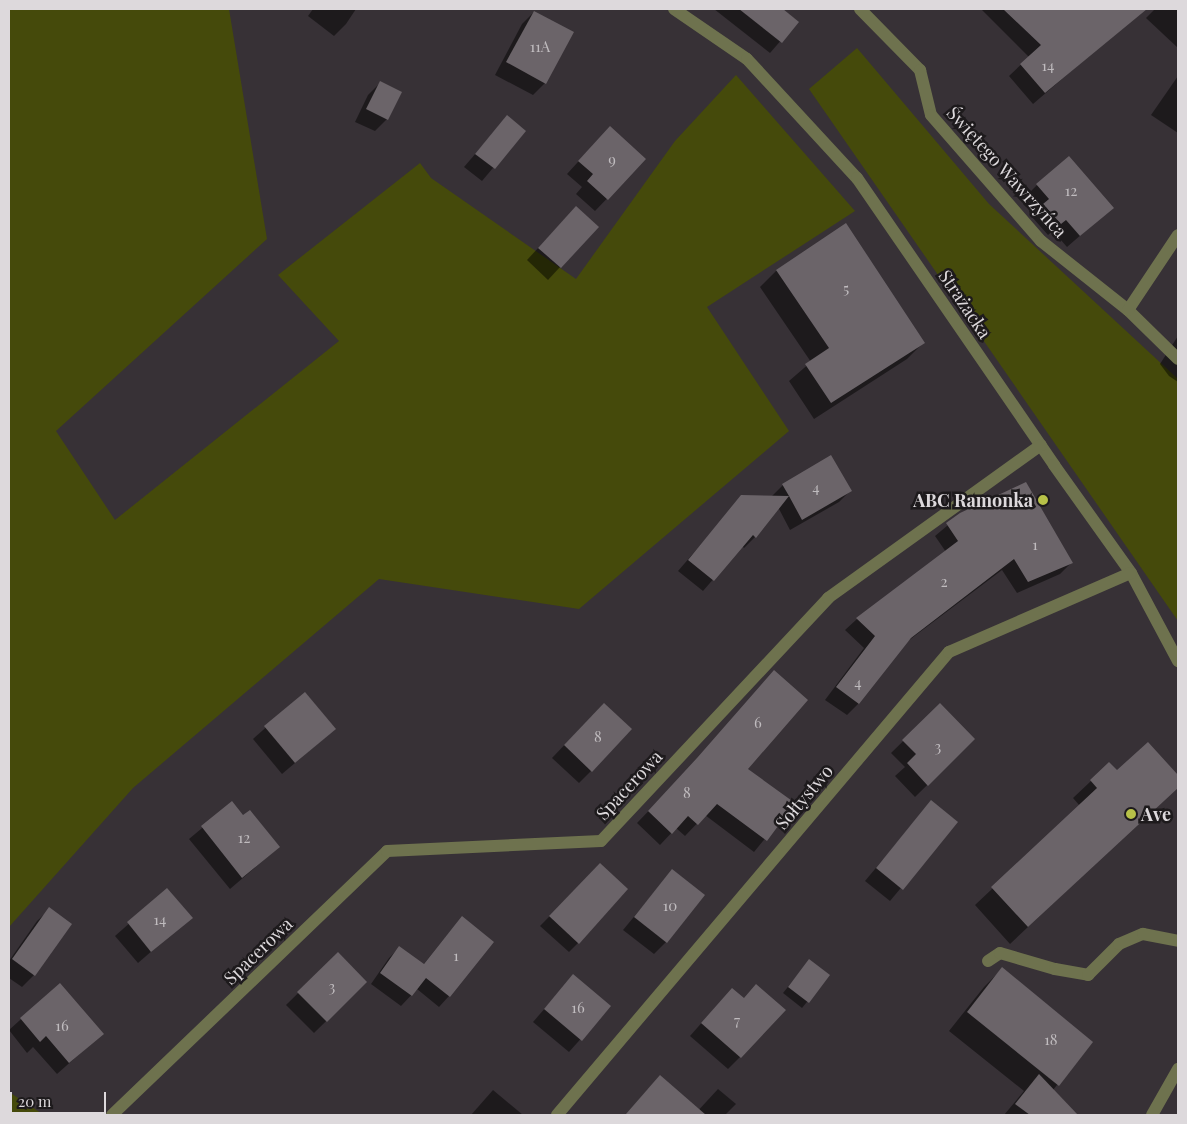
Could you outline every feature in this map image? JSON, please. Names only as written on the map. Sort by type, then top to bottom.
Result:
[{"type":"street","name":"Strażacka","points":[[674,9],[747,59],[857,178],[1131,573],[1178,661]]},
{"type":"street","name":"Świętego Wawrzyńca","points":[[860,9],[920,70],[931,115],[1041,241],[1128,310],[1178,359]]},
{"type":"street","points":[[1128,310],[1178,235]]},
{"type":"street","name":"Spacerowa","points":[[112,1115],[387,851],[601,841],[828,598],[1041,445]]},
{"type":"street","name":"Sołtystwo","points":[[557,1115],[949,652],[1131,573]]},
{"type":"street","points":[[988,961],[1000,953],[1055,969],[1088,975],[1118,944],[1144,934],[1178,941]]},
{"type":"street","points":[[1152,1115],[1178,1069]]},
{"type":"green space","points":[[9,9],[229,9],[267,239],[56,431],[115,520],[339,341],[278,275],[420,163],[431,178],[576,279],[675,141],[736,75],[855,211],[707,307],[789,431],[579,609],[379,579],[133,788],[9,927]]},
{"type":"green space","points":[[857,48],[989,204],[1178,379],[1178,621],[809,89]]},
{"type":"green space","points":[[9,1092],[44,1115],[9,1115]]},
{"type":"building","points":[[739,9],[783,9],[799,22],[782,43]]},
{"type":"building","points":[[1003,9],[1147,9],[1045,93],[1020,64],[1041,45]]},
{"type":"building","points":[[534,11],[574,32],[546,84],[506,62]]},
{"type":"building","points":[[380,81],[402,92],[388,120],[366,109]]},
{"type":"building","points":[[507,115],[526,131],[495,169],[475,154]]},
{"type":"building","points":[[610,126],[646,159],[608,200],[587,181],[593,174],[578,161]]},
{"type":"building","points":[[1069,156],[1114,208],[1080,236],[1066,220],[1061,224],[1043,204],[1049,199],[1036,184]]},
{"type":"building","points":[[576,206],[599,227],[561,268],[538,248]]},
{"type":"building","points":[[846,223],[925,343],[831,403],[805,364],[829,348],[776,270]]},
{"type":"building","points":[[831,455],[852,491],[802,520],[782,484]]},
{"type":"building","points":[[1026,482],[1073,563],[1028,582],[1014,559],[911,638],[859,704],[836,687],[875,636],[856,618],[958,541],[946,523],[960,513]]},
{"type":"building","points":[[741,495],[789,496],[756,538],[753,535],[714,581],[688,560]]},
{"type":"building","points":[[774,670],[808,700],[748,769],[795,803],[767,841],[717,804],[698,825],[688,816],[672,834],[648,811]]},
{"type":"building","points":[[305,692],[336,729],[295,763],[264,726]]},
{"type":"building","points":[[604,703],[632,729],[592,772],[564,745]]},
{"type":"building","points":[[940,703],[975,739],[928,786],[907,763],[916,754],[902,740]]},
{"type":"building","points":[[1148,742],[1178,775],[1178,788],[1028,927],[991,887],[1097,788],[1090,780],[1109,762],[1117,770]]},
{"type":"building","points":[[931,800],[958,822],[903,890],[876,868]]},
{"type":"building","points":[[232,801],[243,815],[250,810],[280,847],[242,878],[201,826]]},
{"type":"building","points":[[600,863],[628,889],[579,944],[549,916]]},
{"type":"building","points":[[672,869],[705,895],[667,943],[634,917]]},
{"type":"building","points":[[167,888],[193,918],[151,952],[127,922]]},
{"type":"building","points":[[49,907],[72,924],[35,976],[12,959]]},
{"type":"building","points":[[462,916],[494,942],[450,997],[426,978],[412,996],[380,973],[399,946],[424,964]]},
{"type":"building","points":[[338,952],[367,982],[327,1022],[297,992]]},
{"type":"building","points":[[809,959],[830,975],[809,1003],[788,987]]},
{"type":"building","points":[[1002,967],[1093,1042],[1059,1086],[967,1012]]},
{"type":"building","points":[[573,974],[611,1006],[582,1041],[544,1009]]},
{"type":"building","points":[[60,983],[104,1034],[69,1063],[46,1036],[40,1042],[20,1018]]},
{"type":"building","points":[[756,984],[786,1010],[741,1058],[701,1023],[732,988],[744,998]]},
{"type":"building","points":[[1039,1074],[1078,1115],[1030,1115],[1015,1104]]},
{"type":"building","points":[[660,1075],[706,1115],[625,1115]]},
{"type":"place","name":"ABC Ramonka","points":[[1043,500]]},
{"type":"place","name":"Ave","points":[[1131,814]]}]
